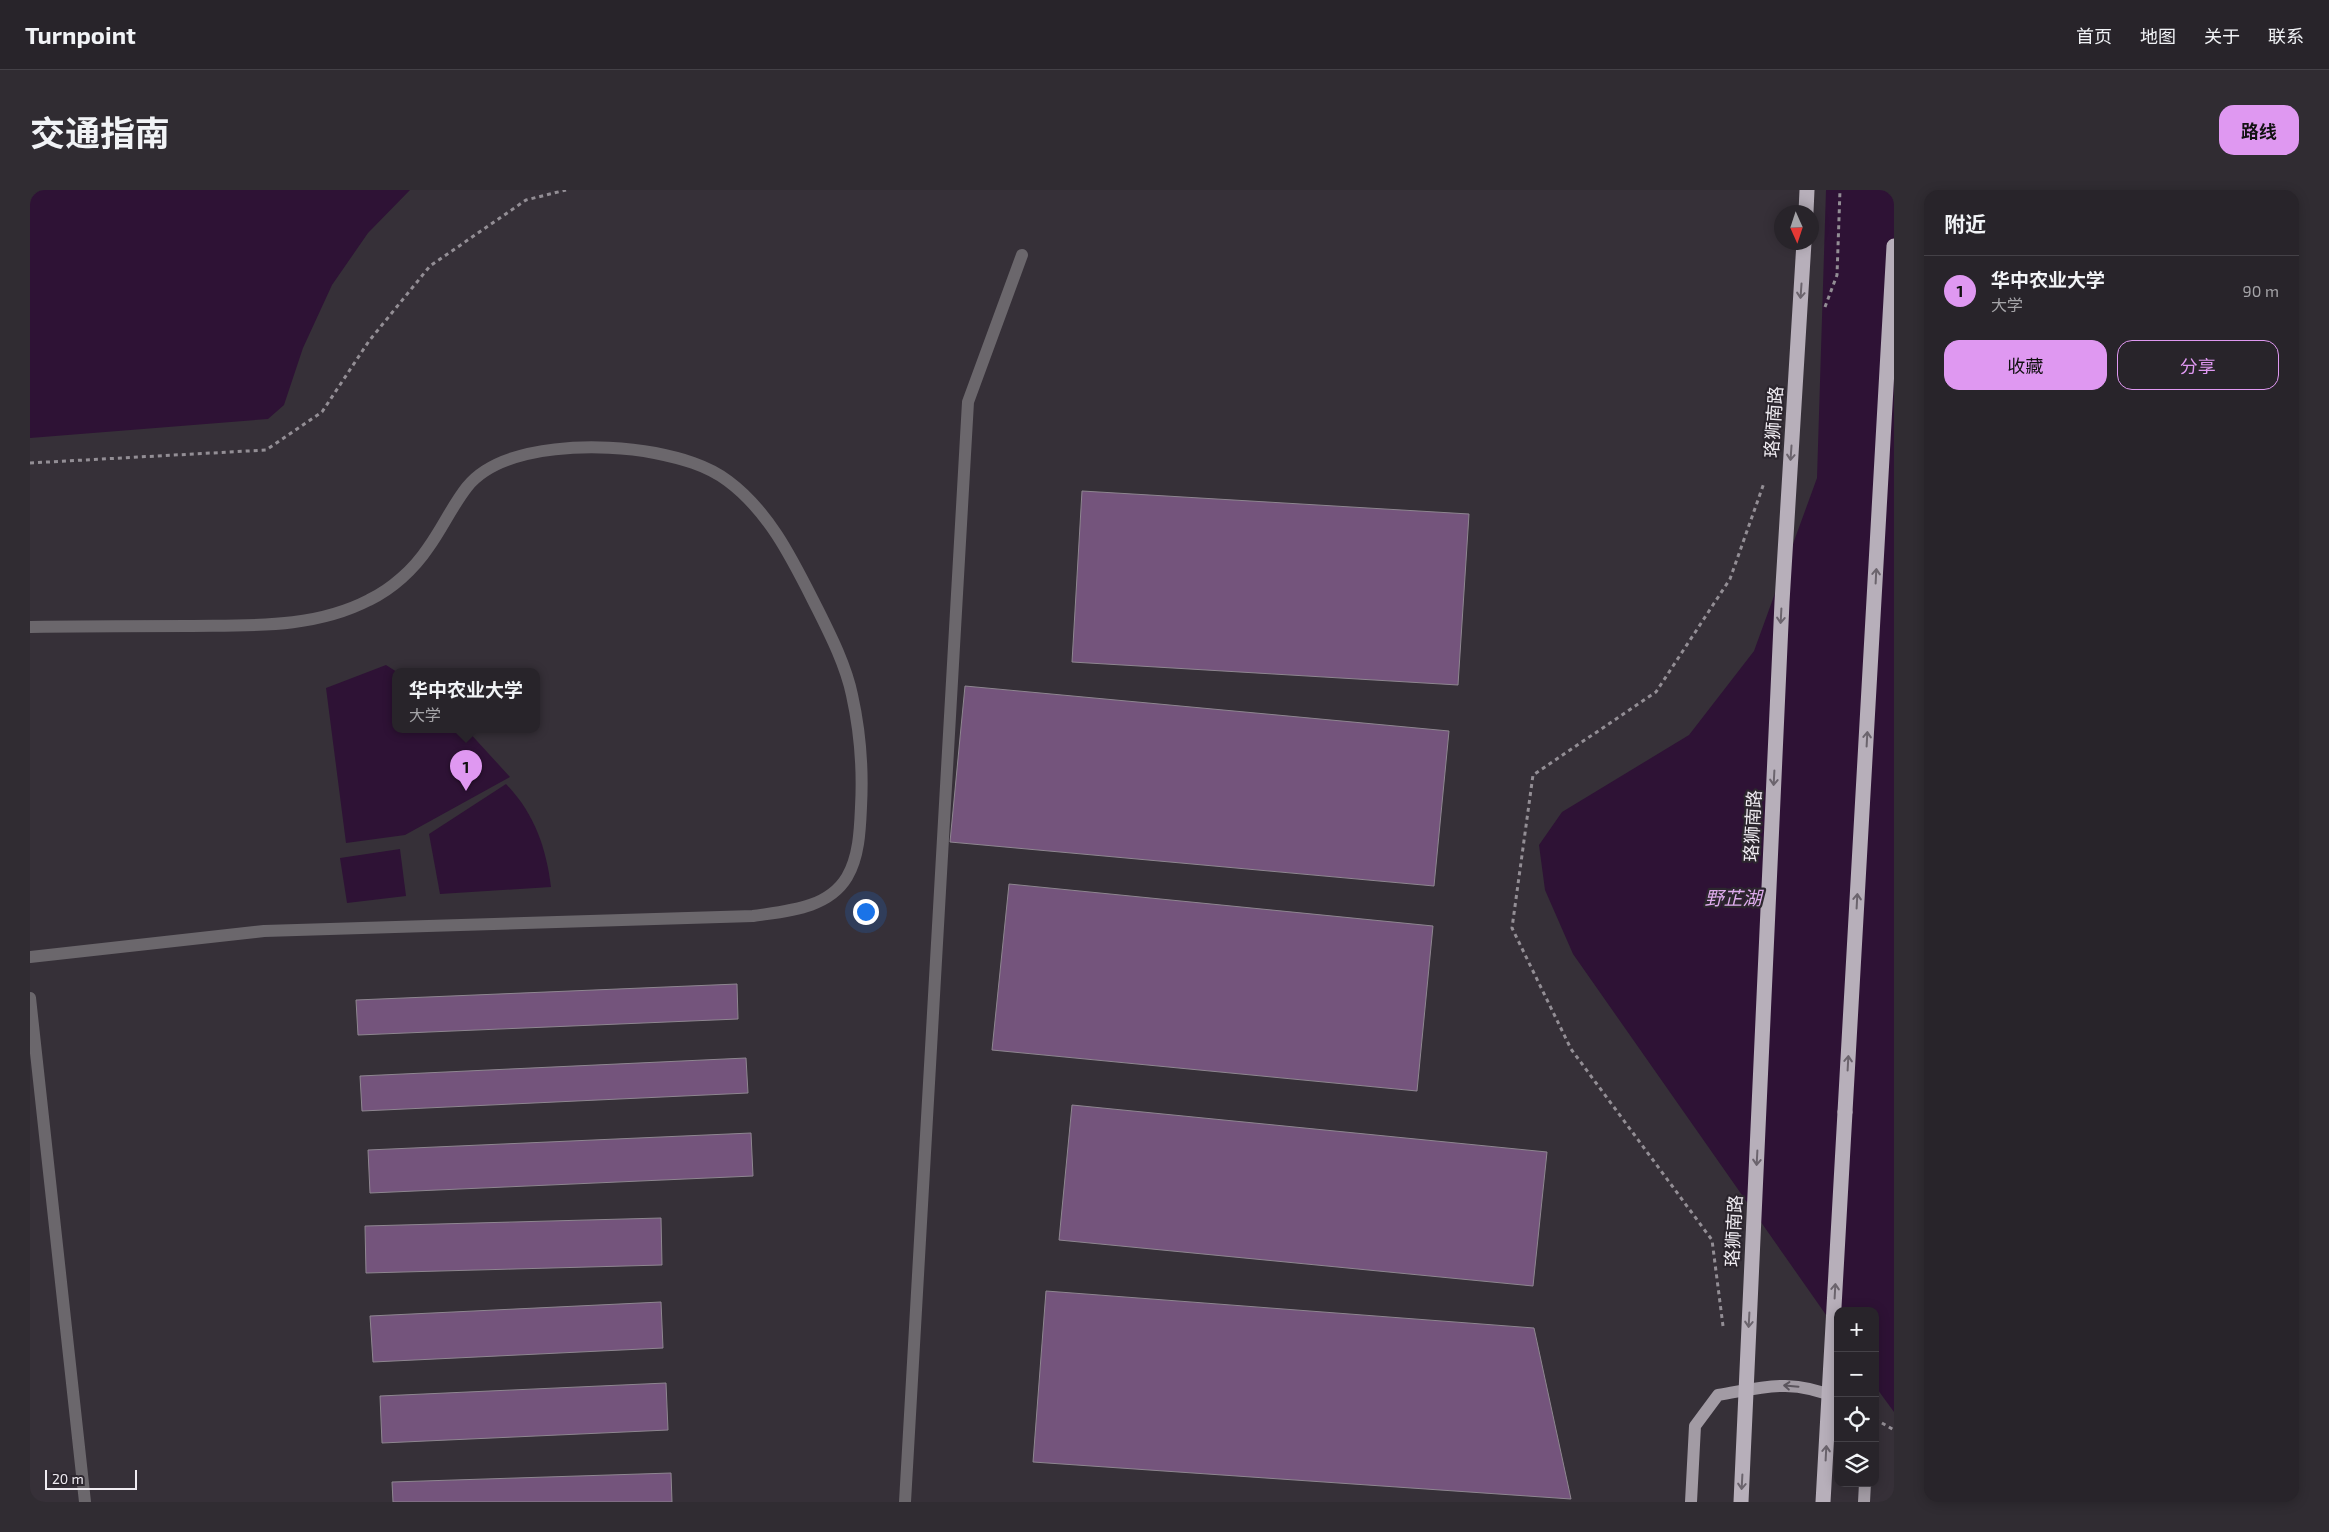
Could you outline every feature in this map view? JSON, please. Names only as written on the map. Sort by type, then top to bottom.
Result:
[{"type":"highway","points":[[1806,205],[1807,190]]},
{"type":"highway","points":[[1823,1502],[1894,246]]},
{"type":"highway","name":"珞狮南路","points":[[1741,1502],[1782,602],[1804,250]]},
{"type":"main road","points":[[1692,1502],[1695,1426],[1718,1395],[1776,1384],[1814,1388],[1836,1397]]},
{"type":"main road","points":[[1864,1502],[1865,1487]]},
{"type":"street","points":[[905,1502],[968,402],[1022,255]]},
{"type":"street","points":[[30,627],[286,625],[332,615],[370,600],[395,584],[427,550],[468,485],[488,469],[532,453],[557,448],[588,447],[652,452],[683,459],[709,469],[729,481],[767,521],[785,546],[831,637],[852,692],[859,740],[862,788],[860,831],[854,863],[846,880],[820,902],[793,910],[753,916],[264,931],[30,957]]},
{"type":"street","points":[[30,998],[85,1502]]},
{"type":"path","points":[[30,463],[266,450],[322,412],[368,341],[430,266],[526,200],[566,190]]},
{"type":"path","points":[[1824,312],[1837,274],[1840,190]]},
{"type":"path","points":[[1724,1330],[1712,1240],[1571,1049],[1512,928],[1533,775],[1656,692],[1730,579],[1766,478]]},
{"type":"path","points":[[1879,1421],[1894,1430]]},
{"type":"water","points":[[30,190],[410,190],[368,233],[332,285],[303,348],[284,405],[268,419],[30,438]]},
{"type":"water","name":"野芷湖","points":[[1826,190],[1894,190],[1894,1412],[1879,1391],[1879,1307],[1834,1307],[1834,1326],[1573,954],[1545,890],[1539,845],[1562,812],[1689,735],[1754,651],[1817,478]]},
{"type":"water","points":[[386,665],[392,669],[392,733],[470,733],[510,777],[405,835],[346,843],[326,688]]},
{"type":"water","points":[[506,784],[524,807],[537,831],[546,858],[551,887],[440,894],[429,834]]},
{"type":"water","points":[[400,849],[406,896],[347,903],[340,858]]},
{"type":"building","points":[[1082,491],[1469,514],[1458,685],[1072,662]]},
{"type":"building","points":[[965,686],[1449,731],[1434,886],[950,842]]},
{"type":"building","points":[[1009,884],[1433,926],[1417,1091],[992,1050]]},
{"type":"building","points":[[737,984],[738,1019],[358,1035],[356,1000]]},
{"type":"building","points":[[746,1058],[748,1093],[362,1111],[360,1076]]},
{"type":"building","points":[[1072,1105],[1547,1152],[1533,1286],[1059,1240]]},
{"type":"building","points":[[751,1133],[753,1176],[370,1193],[368,1150]]},
{"type":"building","points":[[661,1218],[662,1265],[366,1273],[365,1226]]},
{"type":"building","points":[[1046,1291],[1534,1328],[1571,1499],[1033,1462]]},
{"type":"building","points":[[661,1302],[663,1348],[373,1362],[370,1316]]},
{"type":"building","points":[[666,1383],[668,1430],[382,1443],[380,1396]]},
{"type":"building","points":[[671,1473],[672,1502],[393,1502],[392,1482]]},
{"type":"place","name":"华中农业大学","points":[[466,791]]}]
